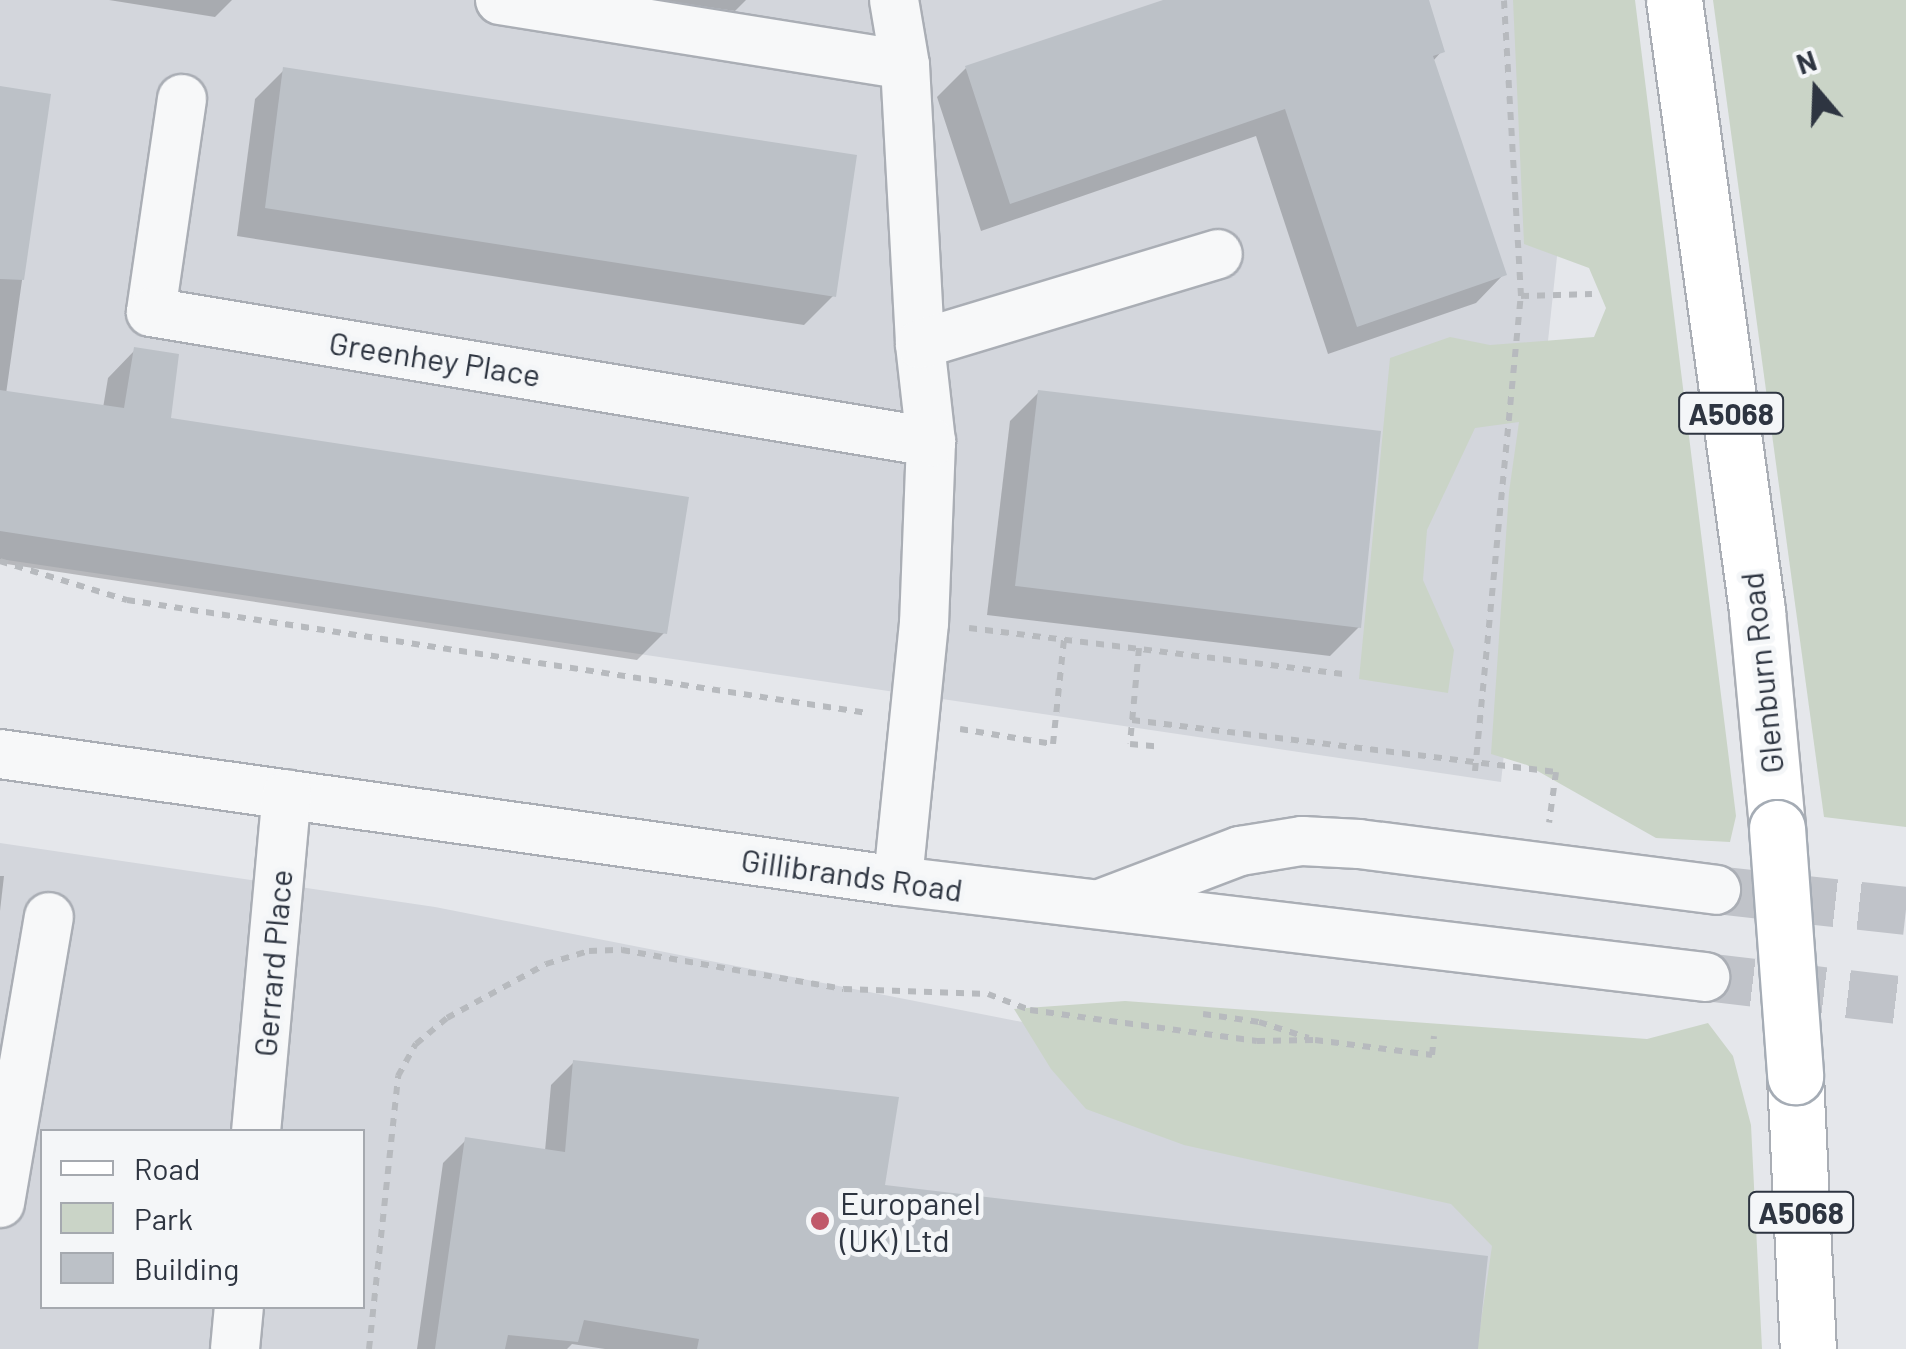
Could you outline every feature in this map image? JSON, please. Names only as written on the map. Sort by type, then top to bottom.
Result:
[{"type":"main road","name":"Glenburn Road","points":[[1674,0],[1757,611],[1795,1076],[1808,1349]]},
{"type":"street","points":[[500,0],[905,65]]},
{"type":"street","points":[[894,0],[905,65],[920,344],[931,442],[924,623],[898,881]]},
{"type":"street","name":"Greenhey Place","points":[[182,99],[150,312],[931,442]]},
{"type":"street","points":[[920,344],[1218,254]]},
{"type":"street","name":"Gillibrands Road","points":[[0,754],[72,768],[288,794],[898,881],[1705,977]]},
{"type":"street","name":"Gerrard Place","points":[[256,1129],[288,794]]},
{"type":"street","points":[[1095,906],[1240,851],[1302,842],[1358,844],[1716,890]]},
{"type":"street","points":[[0,1203],[49,918]]},
{"type":"street","points":[[235,1349],[239,1309]]},
{"type":"path","points":[[1476,771],[1522,296],[1504,0]]},
{"type":"path","points":[[1522,296],[1592,294]]},
{"type":"path","points":[[0,562],[127,600],[874,714]]},
{"type":"path","points":[[924,623],[1345,674]]},
{"type":"path","points":[[958,729],[1053,744],[1064,640]]},
{"type":"path","points":[[1139,648],[1130,744],[1156,746]]},
{"type":"path","points":[[1132,720],[1543,770]]},
{"type":"path","points":[[369,1349],[398,1076],[416,1044],[447,1018],[546,964],[589,951],[622,950],[844,989],[988,994],[1030,1010],[1257,1041],[1315,1040],[1432,1054],[1434,1036]]},
{"type":"path","points":[[1204,1014],[1259,1022],[1315,1040]]},
{"type":"shaded area","points":[[0,0],[1565,0],[1574,97],[1501,782],[0,559]]},
{"type":"shaded area","points":[[0,843],[435,907],[1609,1137],[1585,1349],[0,1349]]},
{"type":"green space","points":[[1513,0],[1635,0],[1736,816],[1730,842],[1656,838],[1527,765],[1491,754],[1509,492],[1519,422],[1475,428],[1427,530],[1423,580],[1454,650],[1448,693],[1359,679],[1390,358],[1450,337],[1490,345],[1594,337],[1606,308],[1589,268],[1524,244]]},
{"type":"green space","points":[[1713,0],[1906,0],[1906,827],[1824,817]]},
{"type":"green space","points":[[1125,1001],[1647,1039],[1708,1023],[1733,1056],[1751,1125],[1762,1349],[1477,1349],[1492,1246],[1451,1204],[1184,1145],[1086,1109],[1051,1069],[1014,1009]]},
{"type":"building","points":[[1163,0],[1429,0],[1445,52],[1433,56],[1507,275],[1357,327],[1285,109],[1010,204],[965,66]]},
{"type":"building","points":[[283,67],[857,155],[836,297],[265,208]]},
{"type":"building","points":[[0,86],[51,94],[24,280],[0,279]]},
{"type":"building","points":[[134,347],[179,354],[171,418],[689,497],[667,634],[0,531],[0,390],[124,408]]},
{"type":"building","points":[[1038,390],[1381,431],[1361,628],[1015,586]]},
{"type":"building","name":"Europanel (UK) Ltd","points":[[573,1060],[899,1097],[885,1185],[1488,1256],[1478,1349],[697,1349],[699,1339],[584,1320],[578,1342],[508,1335],[505,1349],[435,1349],[465,1137],[565,1152]]},
{"type":"tunnel","points":[[1716,890],[1906,911]]},
{"type":"tunnel","points":[[1705,977],[1906,1001]]},
{"type":"place","name":"Europanel (UK) Ltd","points":[[820,1221]]}]
